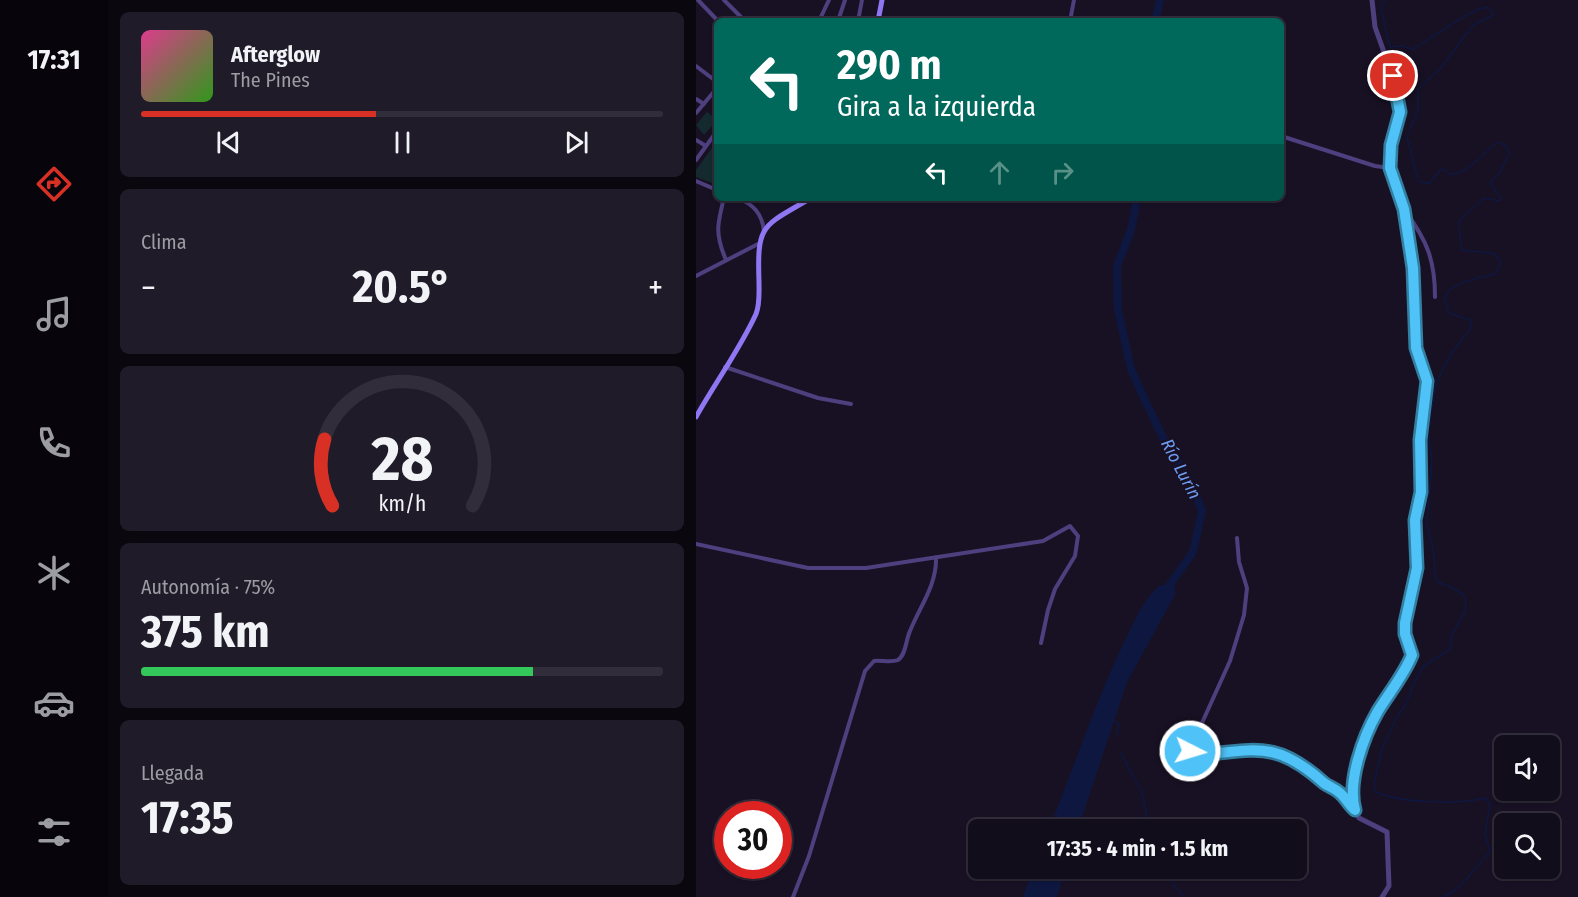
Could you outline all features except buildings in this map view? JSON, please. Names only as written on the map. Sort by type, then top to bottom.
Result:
[{"type":"main road","points":[[879,18],[882,0]]},
{"type":"main road","points":[[696,417],[757,309],[758,244],[764,231],[772,222],[806,201]]},
{"type":"street","points":[[724,0],[742,18]]},
{"type":"street","points":[[820,18],[829,0]]},
{"type":"street","points":[[839,18],[846,0]]},
{"type":"street","points":[[859,18],[862,0]]},
{"type":"street","points":[[1071,18],[1074,0]]},
{"type":"street","points":[[1355,810],[1352,785],[1366,741],[1376,714],[1412,655],[1405,634],[1405,623],[1417,568],[1415,520],[1421,492],[1420,440],[1427,381],[1416,348],[1413,268],[1404,209],[1390,168],[1391,145],[1400,112],[1395,83],[1375,27],[1372,0]]},
{"type":"street","points":[[696,6],[699,1],[715,18]]},
{"type":"street","points":[[696,66],[714,80]]},
{"type":"street","points":[[696,113],[714,92]]},
{"type":"street","points":[[696,99],[704,104]]},
{"type":"street","points":[[696,160],[714,135]]},
{"type":"street","points":[[1284,137],[1375,166],[1390,168]]},
{"type":"street","points":[[696,140],[706,146]]},
{"type":"street","points":[[696,181],[714,189]]},
{"type":"street","points":[[723,201],[717,226],[719,243],[726,260]]},
{"type":"street","points":[[742,201],[755,209],[763,222],[764,231]]},
{"type":"street","points":[[1404,209],[1419,231],[1431,256],[1435,297]]},
{"type":"street","points":[[696,276],[758,244]]},
{"type":"street","points":[[725,367],[818,398],[851,404]]},
{"type":"street","points":[[696,544],[808,568],[866,568],[1043,541],[1070,526],[1078,536],[1075,556],[1055,589],[1041,644]]},
{"type":"street","points":[[1237,538],[1239,562],[1247,588],[1244,615],[1230,661],[1192,745],[1191,753],[1266,749],[1278,752],[1312,771],[1325,784],[1341,794],[1369,825],[1380,827],[1387,832],[1389,886],[1382,897]]},
{"type":"street","points":[[793,897],[809,856],[865,671],[874,661],[894,661],[903,655],[910,630],[924,606],[936,569],[936,557]]},
{"type":"green space","points":[[707,112],[714,118],[714,123],[704,135],[696,125]]},
{"type":"green space","points":[[714,145],[714,184],[696,177],[696,170]]},
{"type":"water","points":[[1160,585],[1175,586],[1175,595],[1127,682],[1081,819],[1053,819],[1113,665],[1139,611]]},
{"type":"water","points":[[1029,879],[1062,879],[1057,897],[1023,897]]},
{"type":"waterway","name":"Río Lurín","points":[[1156,18],[1160,0]]},
{"type":"waterway","points":[[1385,0],[1381,8],[1390,47],[1401,46],[1413,49],[1464,17],[1484,8],[1490,8],[1493,15],[1473,25],[1441,68],[1418,89],[1418,109],[1407,137],[1418,181],[1429,184],[1441,169],[1446,170],[1450,175],[1464,170],[1498,142],[1506,146],[1509,153],[1500,172],[1490,183],[1501,198],[1500,201],[1484,198],[1459,221],[1461,250],[1492,253],[1501,263],[1495,274],[1458,285],[1447,293],[1445,301],[1449,313],[1470,320],[1471,328],[1442,370],[1435,389],[1428,431],[1432,461],[1427,524],[1434,554],[1435,578],[1465,596],[1466,610],[1452,634],[1450,649],[1424,666],[1413,685],[1406,704],[1395,720],[1382,749],[1374,783],[1375,791],[1413,801],[1446,802],[1485,798],[1490,804],[1485,833],[1490,852],[1462,884],[1442,897]]},
{"type":"waterway","name":"Río Lurín","points":[[1136,201],[1131,230],[1117,266],[1118,310],[1131,369],[1165,442],[1193,486],[1202,511],[1193,552],[1164,593]]},
{"type":"waterway","points":[[1115,722],[1119,724],[1117,734]]},
{"type":"waterway","points":[[1121,753],[1142,793],[1148,819]]},
{"type":"waterway","points":[[1169,879],[1184,897]]},
{"type":"route","points":[[1190,751],[1198,755],[1266,749],[1278,752],[1312,771],[1325,784],[1337,790],[1348,805],[1355,810],[1352,785],[1366,741],[1376,714],[1412,655],[1405,634],[1405,623],[1416,580],[1415,520],[1421,492],[1420,440],[1427,381],[1426,371],[1416,348],[1413,268],[1404,209],[1390,168],[1389,154],[1400,112],[1393,76]]}]
